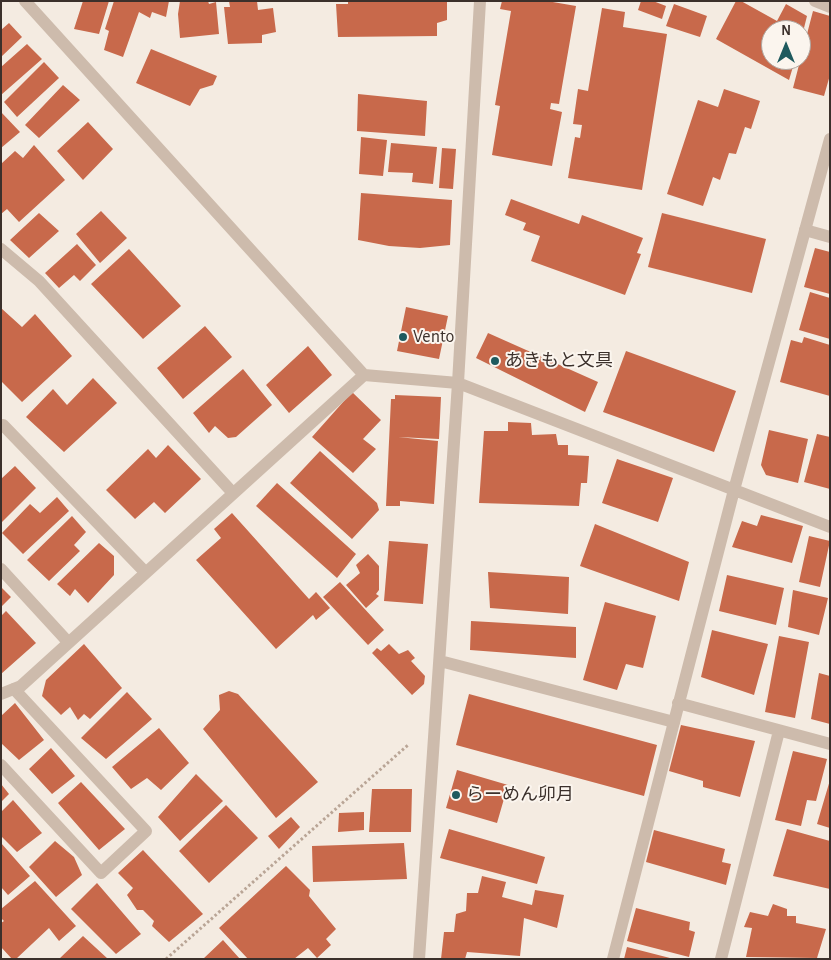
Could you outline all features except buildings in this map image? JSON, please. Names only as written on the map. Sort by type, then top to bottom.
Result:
[{"type":"street","points":[[25,1],[364,374],[458,383],[830,527]]},
{"type":"street","points":[[419,959],[458,383],[480,1]]},
{"type":"street","points":[[815,1],[830,7]]},
{"type":"street","points":[[613,959],[734,490],[830,139]]},
{"type":"street","points":[[805,230],[830,237]]},
{"type":"street","points":[[1,249],[39,281],[232,492]]},
{"type":"street","points":[[1,694],[20,686],[364,374]]},
{"type":"street","points":[[3,425],[145,572]]},
{"type":"street","points":[[1,568],[68,642]]},
{"type":"street","points":[[440,661],[674,722]]},
{"type":"street","points":[[1,765],[101,873],[146,832],[14,689]]},
{"type":"street","points":[[678,703],[830,744]]},
{"type":"street","points":[[721,959],[779,730]]},
{"type":"path","points":[[166,959],[435,721]]},
{"type":"place","name":"Vento","points":[[403,337]]},
{"type":"place","name":"あきもと文具","points":[[495,361]]},
{"type":"place","name":"らーめん卯月","points":[[456,795]]}]
